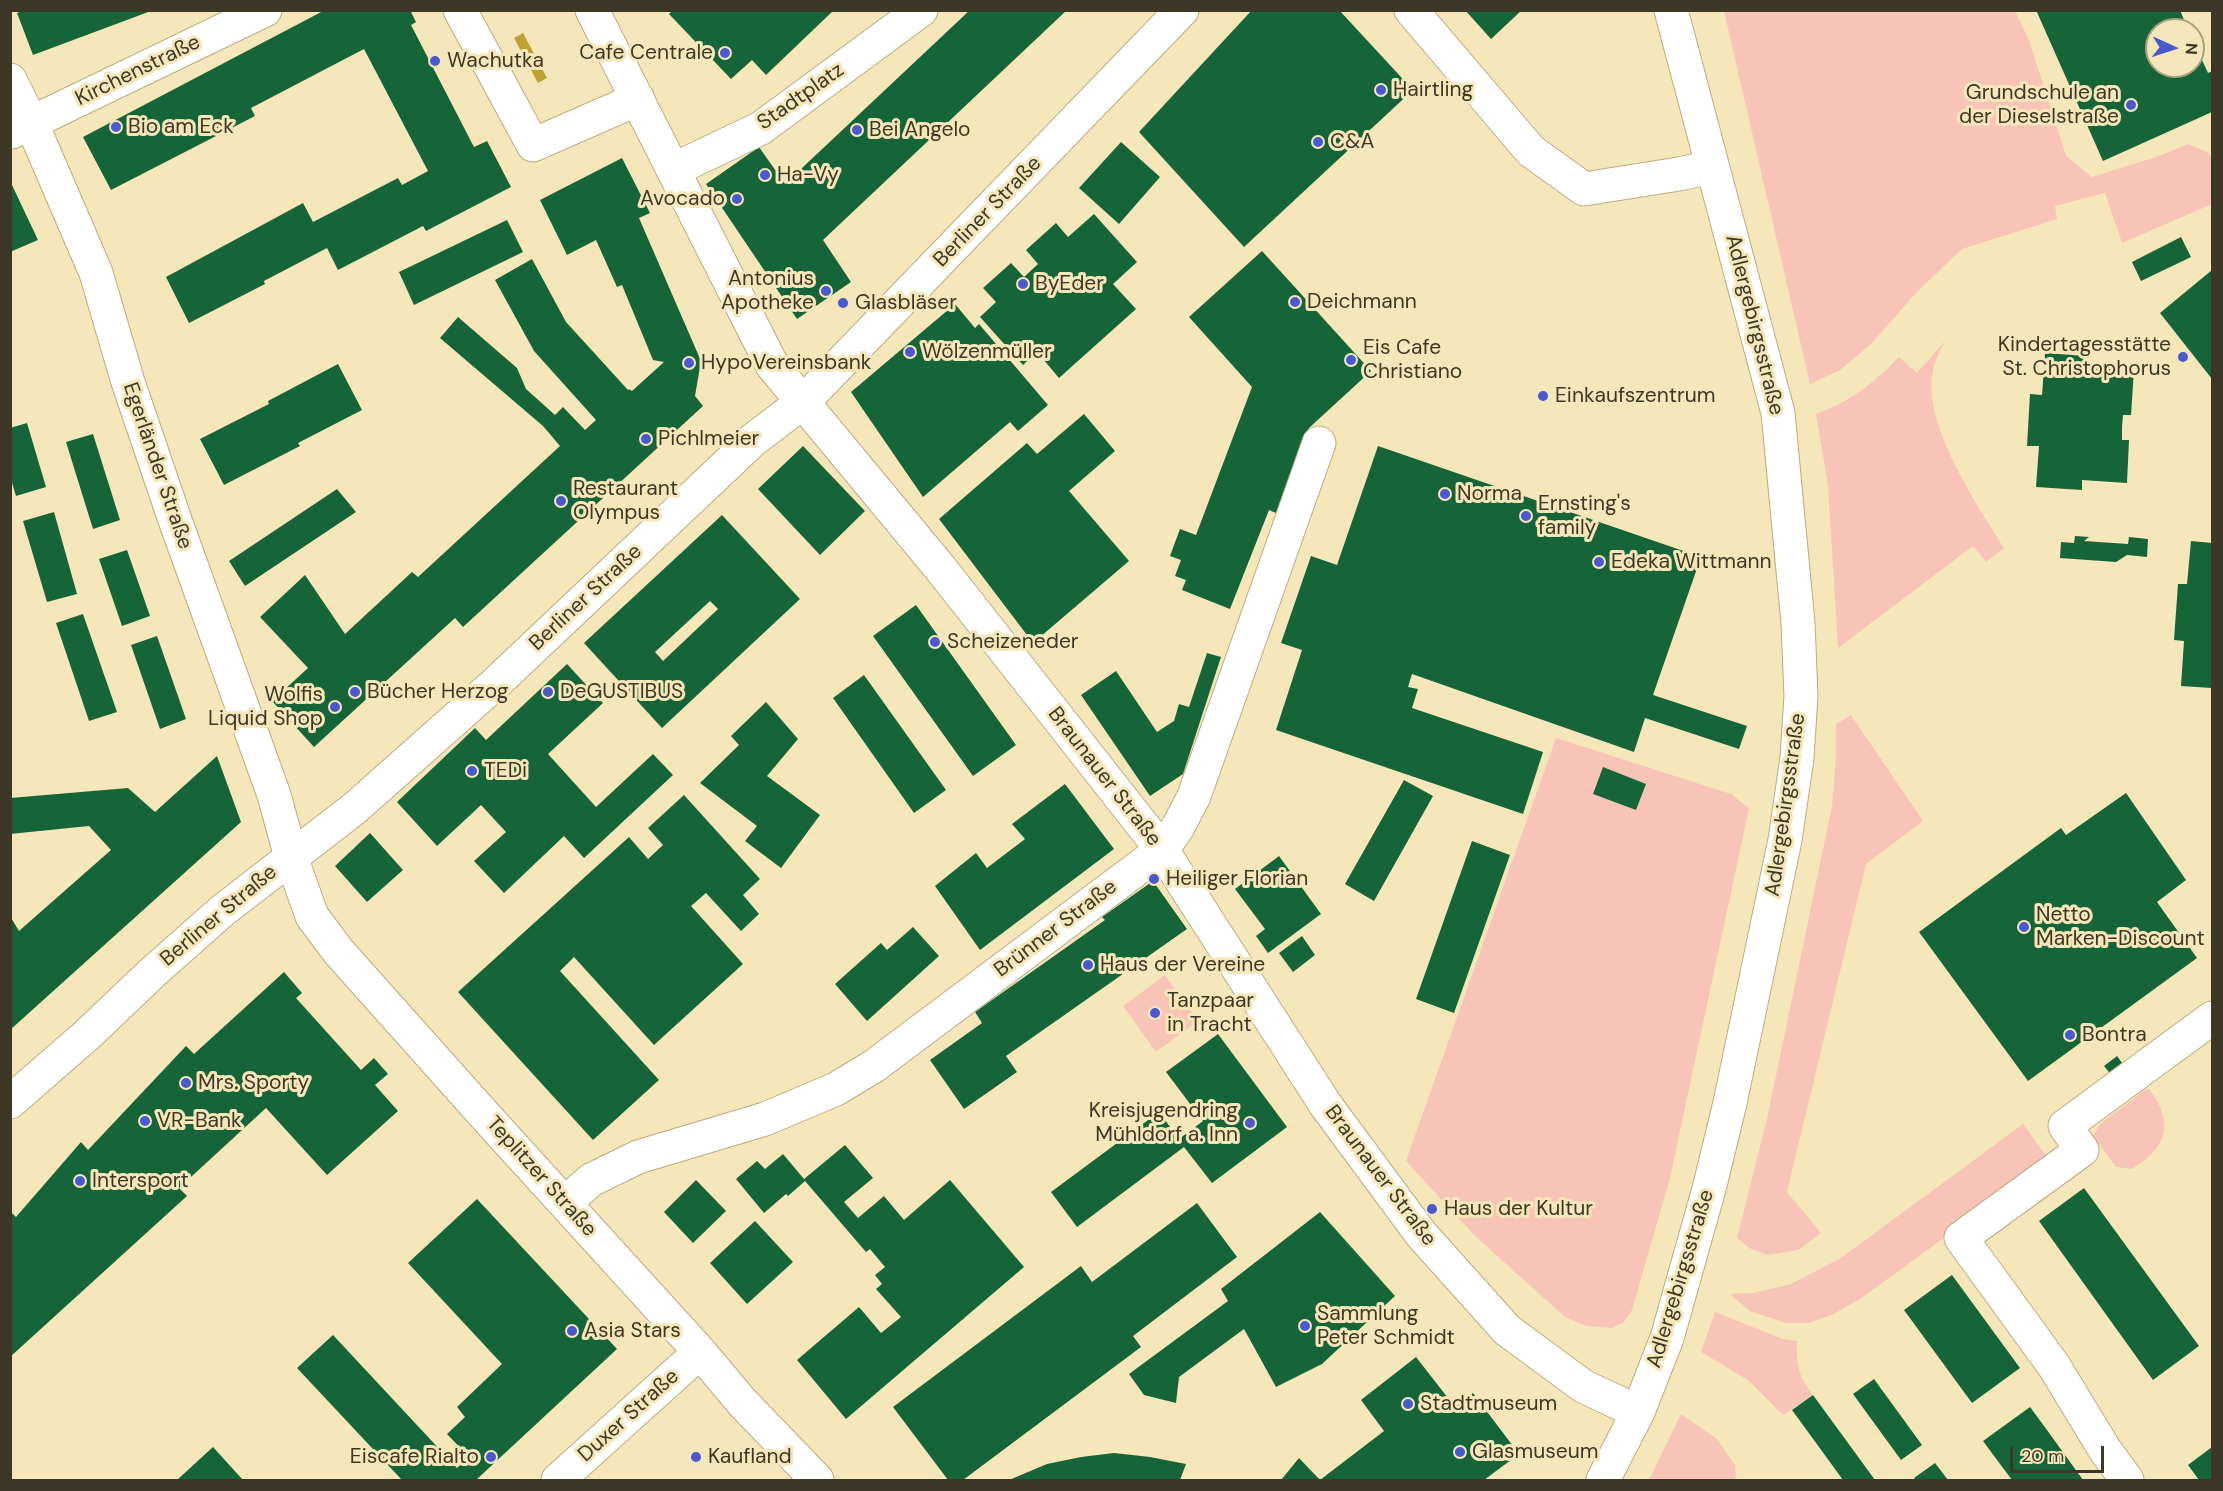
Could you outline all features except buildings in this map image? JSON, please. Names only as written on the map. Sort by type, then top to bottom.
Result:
[{"type":"street","name":"Kirchenstraße","points":[[21,127],[265,10]]},
{"type":"street","points":[[460,10],[533,145],[638,99]]},
{"type":"street","points":[[592,10],[772,365],[803,402]]},
{"type":"street","name":"Stadtplatz","points":[[673,170],[761,128],[921,10]]},
{"type":"street","name":"Berliner Straße","points":[[10,1102],[222,911],[355,808],[497,682],[753,440],[803,402],[1182,10]]},
{"type":"street","points":[[1411,10],[1532,151],[1584,189],[1679,174],[1712,166]]},
{"type":"street","name":"Adlergebirgsstraße","points":[[1603,1480],[1638,1412],[1667,1338],[1706,1200],[1727,1114],[1785,840],[1801,696],[1798,623],[1778,412],[1671,10]]},
{"type":"street","name":"Egerländer Straße","points":[[10,80],[21,127],[96,273],[128,382],[274,795],[291,857]]},
{"type":"street","name":"Braunauer Straße","points":[[803,402],[941,569],[1162,850],[1325,1104],[1421,1234],[1507,1330],[1584,1386],[1638,1412]]},
{"type":"street","name":"Brünner Straße","points":[[565,1203],[591,1180],[638,1157],[765,1119],[836,1089],[874,1066],[1162,850],[1178,827],[1194,796],[1319,443]]},
{"type":"street","name":"Teplitzer Straße","points":[[291,857],[312,916],[338,951],[700,1352],[742,1402],[817,1480]]},
{"type":"street","points":[[2127,1480],[2105,1450],[2054,1366],[1961,1238],[2082,1150],[2065,1126],[2212,1018]]},
{"type":"street","name":"Duxer Straße","points":[[558,1480],[700,1352]]},
{"type":"shaded area","points":[[1724,11],[2015,11],[2029,40],[2066,156],[2092,177],[2156,157],[2188,144],[2209,153],[2212,160],[2212,204],[2122,243],[2105,193],[2055,206],[2057,219],[1962,249],[1916,293],[1871,344],[1840,370],[1810,384]]},
{"type":"shaded area","points":[[523,33],[547,78],[538,83],[514,38]]},
{"type":"shaded area","points":[[1945,341],[1933,371],[1932,392],[1936,415],[1954,463],[2004,548],[1986,562],[1973,546],[1838,648],[1828,485],[1816,414],[1861,391],[1899,357],[1917,373]]},
{"type":"shaded area","points":[[1851,715],[1923,821],[1866,864],[1787,1192],[1821,1233],[1798,1250],[1768,1255],[1749,1248],[1737,1238],[1767,1119],[1832,806],[1836,724]]},
{"type":"shaded area","points":[[1556,738],[1731,794],[1749,808],[1670,1178],[1632,1310],[1624,1322],[1612,1328],[1586,1326],[1565,1317],[1475,1236],[1406,1161]]},
{"type":"shaded area","points":[[1165,975],[1198,1021],[1156,1052],[1123,1006]]},
{"type":"shaded area","points":[[2148,1088],[2158,1102],[2164,1118],[2160,1143],[2150,1156],[2132,1169],[2116,1167],[2093,1136],[2100,1124]]},
{"type":"shaded area","points":[[2023,1124],[2050,1161],[1860,1299],[1832,1315],[1808,1323],[1786,1323],[1750,1311],[1730,1294],[1753,1293],[1791,1284],[1841,1258]]},
{"type":"shaded area","points":[[1715,1312],[1783,1339],[1797,1341],[1799,1370],[1813,1395],[1783,1415],[1748,1380],[1701,1352]]},
{"type":"shaded area","points":[[1681,1414],[1717,1439],[1735,1465],[1736,1480],[1649,1480]]},
{"type":"place","name":"Cafe Centrale","points":[[725,53]]},
{"type":"place","name":"Wachutka","points":[[435,61]]},
{"type":"place","name":"Hairtling","points":[[1381,90]]},
{"type":"place","name":"Grundschule an der Dieselstraße","points":[[2131,105]]},
{"type":"place","name":"Bio am Eck","points":[[116,127]]},
{"type":"place","name":"Bei Angelo","points":[[857,130]]},
{"type":"place","name":"C&A","points":[[1318,142]]},
{"type":"place","name":"Ha-Vy","points":[[765,175]]},
{"type":"place","name":"Avocado","points":[[737,199]]},
{"type":"place","name":"ByEder","points":[[1023,284]]},
{"type":"place","name":"Antonius Apotheke","points":[[826,291]]},
{"type":"place","name":"Deichmann","points":[[1295,302]]},
{"type":"place","name":"Glasbläser","points":[[843,303]]},
{"type":"place","name":"Wölzenmüller","points":[[910,352]]},
{"type":"place","name":"Kindertagesstätte St. Christophorus","points":[[2183,357]]},
{"type":"place","name":"Eis Cafe Christiano","points":[[1351,360]]},
{"type":"place","name":"HypoVereinsbank","points":[[689,363]]},
{"type":"place","name":"Einkaufszentrum","points":[[1543,396]]},
{"type":"place","name":"Pichlmeier","points":[[646,439]]},
{"type":"place","name":"Norma","points":[[1445,494]]},
{"type":"place","name":"Restaurant Olympus","points":[[561,501]]},
{"type":"place","name":"Ernsting's family","points":[[1526,516]]},
{"type":"place","name":"Edeka Wittmann","points":[[1599,562]]},
{"type":"place","name":"Scheizeneder","points":[[935,642]]},
{"type":"place","name":"Bücher Herzog","points":[[355,692]]},
{"type":"place","name":"DeGUSTIBUS","points":[[548,692]]},
{"type":"place","name":"Wolfis Liquid Shop","points":[[335,707]]},
{"type":"place","name":"TEDi","points":[[472,771]]},
{"type":"place","name":"Heiliger Florian","points":[[1154,879]]},
{"type":"place","name":"Netto Marken-Discount","points":[[2024,927]]},
{"type":"place","name":"Haus der Vereine","points":[[1088,965]]},
{"type":"place","name":"Tanzpaar in Tracht","points":[[1155,1013]]},
{"type":"place","name":"Bontra","points":[[2070,1035]]},
{"type":"place","name":"Mrs. Sporty","points":[[186,1083]]},
{"type":"place","name":"VR-Bank","points":[[145,1121]]},
{"type":"place","name":"Kreisjugendring Mühldorf a. Inn","points":[[1250,1123]]},
{"type":"place","name":"Intersport","points":[[80,1181]]},
{"type":"place","name":"Haus der Kultur","points":[[1432,1209]]},
{"type":"place","name":"Sammlung Peter Schmidt","points":[[1305,1326]]},
{"type":"place","name":"Asia Stars","points":[[572,1331]]},
{"type":"place","name":"Stadtmuseum","points":[[1408,1404]]},
{"type":"place","name":"Glasmuseum","points":[[1460,1452]]},
{"type":"place","name":"Eiscafe Rialto","points":[[491,1457]]},
{"type":"place","name":"Kaufland","points":[[696,1457]]}]
